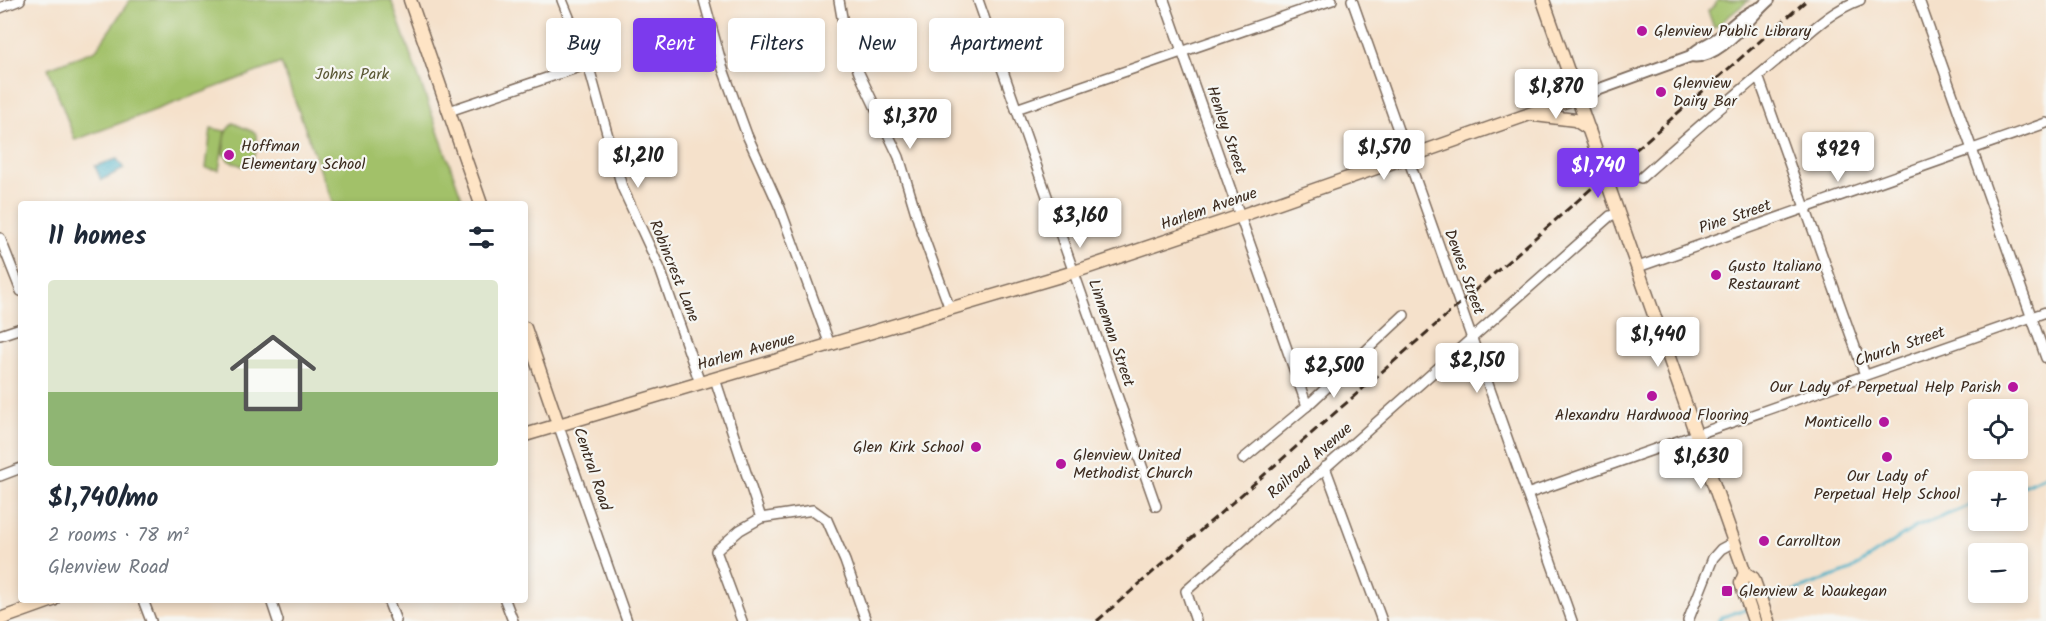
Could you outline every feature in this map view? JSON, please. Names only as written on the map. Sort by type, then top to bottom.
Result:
[{"type":"main road","points":[[410,0],[480,201]]},
{"type":"main road","points":[[1543,0],[1745,573],[1753,578],[1768,620]]},
{"type":"main road","name":"Harlem Avenue","points":[[528,434],[1074,272],[1240,216],[1578,96]]},
{"type":"main road","points":[[1525,115],[1565,117],[1589,129]]},
{"type":"main road","name":"Central Road","points":[[528,337],[558,424]]},
{"type":"main road","points":[[1745,573],[1741,583],[1754,621]]},
{"type":"main road","points":[[0,619],[45,603]]},
{"type":"street","points":[[0,8],[20,0]]},
{"type":"street","name":"Robincrest Lane","points":[[562,0],[569,18]]},
{"type":"street","points":[[704,0],[723,69],[743,124],[780,208],[830,345]]},
{"type":"street","points":[[839,0],[844,29],[860,73],[899,157],[921,230],[950,309]]},
{"type":"street","name":"Linneman Street","points":[[978,0],[1156,506]]},
{"type":"street","name":"Henley Street","points":[[1164,0],[1307,406]]},
{"type":"street","points":[[1016,109],[1332,0]]},
{"type":"street","name":"Dewes Street","points":[[1352,0],[1572,621]]},
{"type":"street","name":"Harlem Avenue","points":[[1578,96],[1691,56],[1749,12],[1769,0]]},
{"type":"street","points":[[1641,178],[1758,76],[1840,9],[1860,0]]},
{"type":"street","points":[[1919,0],[2046,358]]},
{"type":"street","points":[[449,111],[564,72]]},
{"type":"street","name":"Robincrest Lane","points":[[590,72],[622,187],[660,269],[700,383]]},
{"type":"street","points":[[1758,76],[1865,375]]},
{"type":"street","name":"Pine Street","points":[[1638,267],[2046,123]]},
{"type":"street","name":"Railroad Avenue","points":[[1196,621],[1186,591],[1610,216],[1619,213]]},
{"type":"street","points":[[0,238],[18,283]]},
{"type":"street","name":"Church Street","points":[[1527,494],[2046,312]]},
{"type":"street","points":[[1243,459],[1307,406],[1404,315]]},
{"type":"street","points":[[0,335],[18,329]]},
{"type":"street","points":[[715,379],[761,518]]},
{"type":"street","name":"Central Road","points":[[558,424],[627,621]]},
{"type":"street","points":[[1325,467],[1382,621]]},
{"type":"street","points":[[0,476],[18,469]]},
{"type":"street","points":[[742,621],[716,551],[740,530],[761,518],[813,510],[827,520],[845,561],[866,621]]},
{"type":"street","points":[[1688,621],[1713,558],[1721,549],[1734,542]]},
{"type":"street","points":[[144,603],[151,621]]},
{"type":"street","points":[[272,603],[278,621]]},
{"type":"street","points":[[389,603],[396,621]]},
{"type":"street","points":[[507,603],[513,621]]},
{"type":"green space","name":"Johns Park","points":[[130,0],[391,0],[463,201],[332,201],[281,63],[75,140],[48,68],[96,50]]},
{"type":"green space","points":[[1717,0],[1749,0],[1714,28],[1708,11],[1715,6]]},
{"type":"green space","points":[[233,123],[256,133],[256,152],[252,159],[242,166],[229,161],[223,153],[226,131]]},
{"type":"green space","points":[[211,128],[225,131],[219,170],[206,168]]},
{"type":"water","points":[[117,159],[124,169],[101,180],[95,166]]},
{"type":"waterway","points":[[2028,484],[2046,476]]},
{"type":"waterway","points":[[1764,602],[1851,570],[1914,528],[1968,506]]},
{"type":"waterway","points":[[1718,621],[1722,617],[1746,609]]},
{"type":"railway","points":[[1097,621],[1807,0]]},
{"type":"place","name":"Glenview Public Library","points":[[1642,31]]},
{"type":"place","name":"Glenview Dairy Bar","points":[[1661,92]]},
{"type":"place","name":"Hoffman Elementary School","points":[[229,155]]},
{"type":"place","name":"Gusto Italiano Restaurant","points":[[1716,275]]},
{"type":"place","name":"Our Lady of Perpetual Help Parish","points":[[2013,387]]},
{"type":"place","name":"Alexandru Hardwood Flooring","points":[[1652,396]]},
{"type":"place","name":"Monticello","points":[[1884,422]]},
{"type":"place","name":"Glen Kirk School","points":[[976,447]]},
{"type":"place","name":"Our Lady of Perpetual Help School","points":[[1887,457]]},
{"type":"place","name":"Glenview United Methodist Church","points":[[1061,464]]},
{"type":"place","name":"Carrollton","points":[[1764,541]]},
{"type":"place","name":"Glenview & Waukegan","points":[[1727,591]]}]
